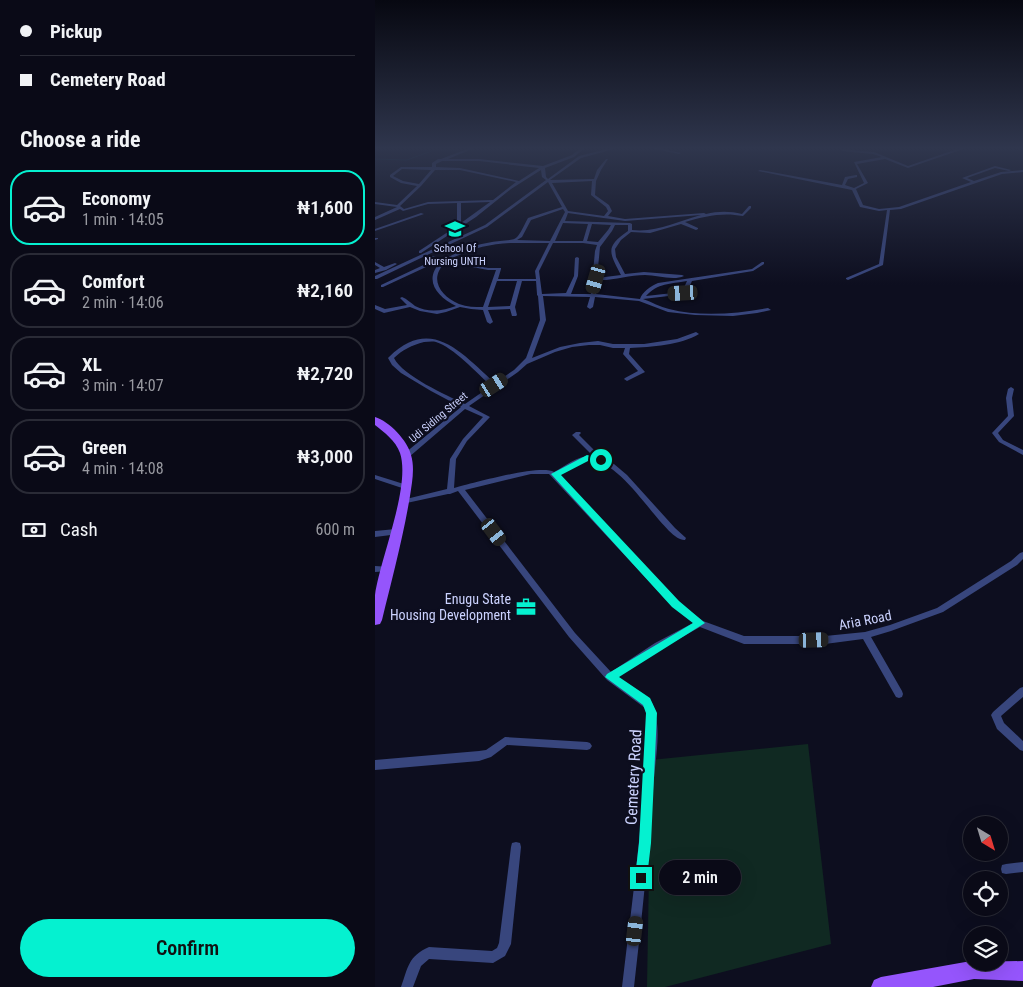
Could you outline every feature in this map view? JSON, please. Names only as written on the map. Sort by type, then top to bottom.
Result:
[{"type":"main road","points":[[375,420],[397,439],[407,455],[405,487],[375,620]]},
{"type":"main road","points":[[881,987],[974,970],[1023,971]]},
{"type":"street","points":[[400,208],[413,193]]},
{"type":"street","points":[[375,272],[427,248],[475,216],[504,193]]},
{"type":"street","points":[[375,278],[486,226],[533,193]]},
{"type":"street","points":[[526,363],[531,355],[543,320],[537,271],[563,222],[566,210],[557,193]]},
{"type":"street","points":[[593,193],[593,196],[608,206],[609,211],[605,217]]},
{"type":"street","points":[[856,193],[861,206],[889,210],[942,193]]},
{"type":"street","points":[[375,219],[400,208],[428,203],[492,201]]},
{"type":"street","points":[[375,203],[422,214],[375,230]]},
{"type":"street","points":[[459,203],[459,225]]},
{"type":"street","points":[[623,275],[614,258],[613,249],[619,239],[630,231],[654,231],[681,222],[732,211],[743,215],[750,207]]},
{"type":"street","points":[[513,241],[520,237],[529,219],[566,210],[624,222],[630,224],[630,231]]},
{"type":"street","points":[[848,279],[881,265],[889,210]]},
{"type":"street","points":[[563,222],[613,224],[704,214]]},
{"type":"street","points":[[585,242],[591,222]]},
{"type":"street","points":[[681,222],[696,229]]},
{"type":"street","points":[[590,307],[596,279],[597,249],[613,224]]},
{"type":"street","points":[[511,307],[459,306],[442,295],[434,283],[434,273],[445,261],[484,244],[513,241],[600,244]]},
{"type":"street","points":[[423,256],[437,260],[499,269],[496,280],[489,292],[485,308],[490,322]]},
{"type":"street","points":[[568,295],[576,276],[577,258]]},
{"type":"street","points":[[383,286],[437,260]]},
{"type":"street","points":[[375,263],[384,268]]},
{"type":"street","points":[[642,298],[657,286],[753,270],[762,263]]},
{"type":"street","points":[[596,279],[614,279],[623,275],[654,274],[682,276]]},
{"type":"street","points":[[496,280],[538,280]]},
{"type":"street","points":[[514,316],[511,307],[520,280]]},
{"type":"street","points":[[539,295],[642,298],[683,293],[690,280]]},
{"type":"street","points":[[402,298],[411,305],[428,312],[451,310],[459,306]]},
{"type":"street","points":[[642,298],[674,311],[749,314],[768,310]]},
{"type":"street","points":[[375,307],[384,311],[411,305]]},
{"type":"street","name":"Udi Siding Street","points":[[407,455],[464,406],[526,363],[560,349],[598,343],[628,346],[682,340],[696,334]]},
{"type":"street","points":[[450,492],[453,459],[465,440],[487,417],[394,366],[391,358],[400,350],[414,343],[440,342],[494,385]]},
{"type":"street","points":[[627,379],[642,372],[626,354],[628,346]]},
{"type":"street","points":[[1011,389],[1009,398],[1011,416],[995,433],[1001,441],[1023,454]]},
{"type":"street","points":[[578,433],[575,435],[601,460],[637,487],[673,533],[682,538]]},
{"type":"street","points":[[402,502],[461,490],[531,472],[547,471],[555,474],[587,458],[601,460]]},
{"type":"street","name":"Aria Road","points":[[555,474],[675,604],[700,623],[744,640],[789,642],[865,635],[910,623],[940,610],[1014,563],[1023,554]]},
{"type":"street","points":[[375,477],[405,487]]},
{"type":"street","name":"Cemetery Road","points":[[461,490],[572,635],[610,677],[646,702],[651,713],[645,843],[628,987]]},
{"type":"street","points":[[375,534],[396,532]]},
{"type":"street","points":[[375,569],[388,569]]},
{"type":"street","points":[[610,677],[658,646],[700,623]]},
{"type":"street","points":[[865,635],[899,694]]},
{"type":"street","points":[[1023,691],[996,715],[1000,726],[1023,747]]},
{"type":"street","points":[[375,765],[479,756],[488,754],[505,741],[587,746]]},
{"type":"street","points":[[407,987],[417,960],[422,955],[429,953],[493,957],[501,952],[505,944],[516,847]]},
{"type":"street","points":[[1006,869],[1023,868]]},
{"type":"green space","points":[[808,744],[831,944],[665,987],[647,987],[651,760]]},
{"type":"place","name":"School Of Nursing UNTH","points":[[455,229]]},
{"type":"place","name":"Enugu State Housing Development","points":[[526,607]]},
{"type":"route","points":[[601,460],[587,458],[555,474],[675,604],[700,623],[658,646],[610,677],[646,702],[651,713],[651,749],[641,878]]}]
